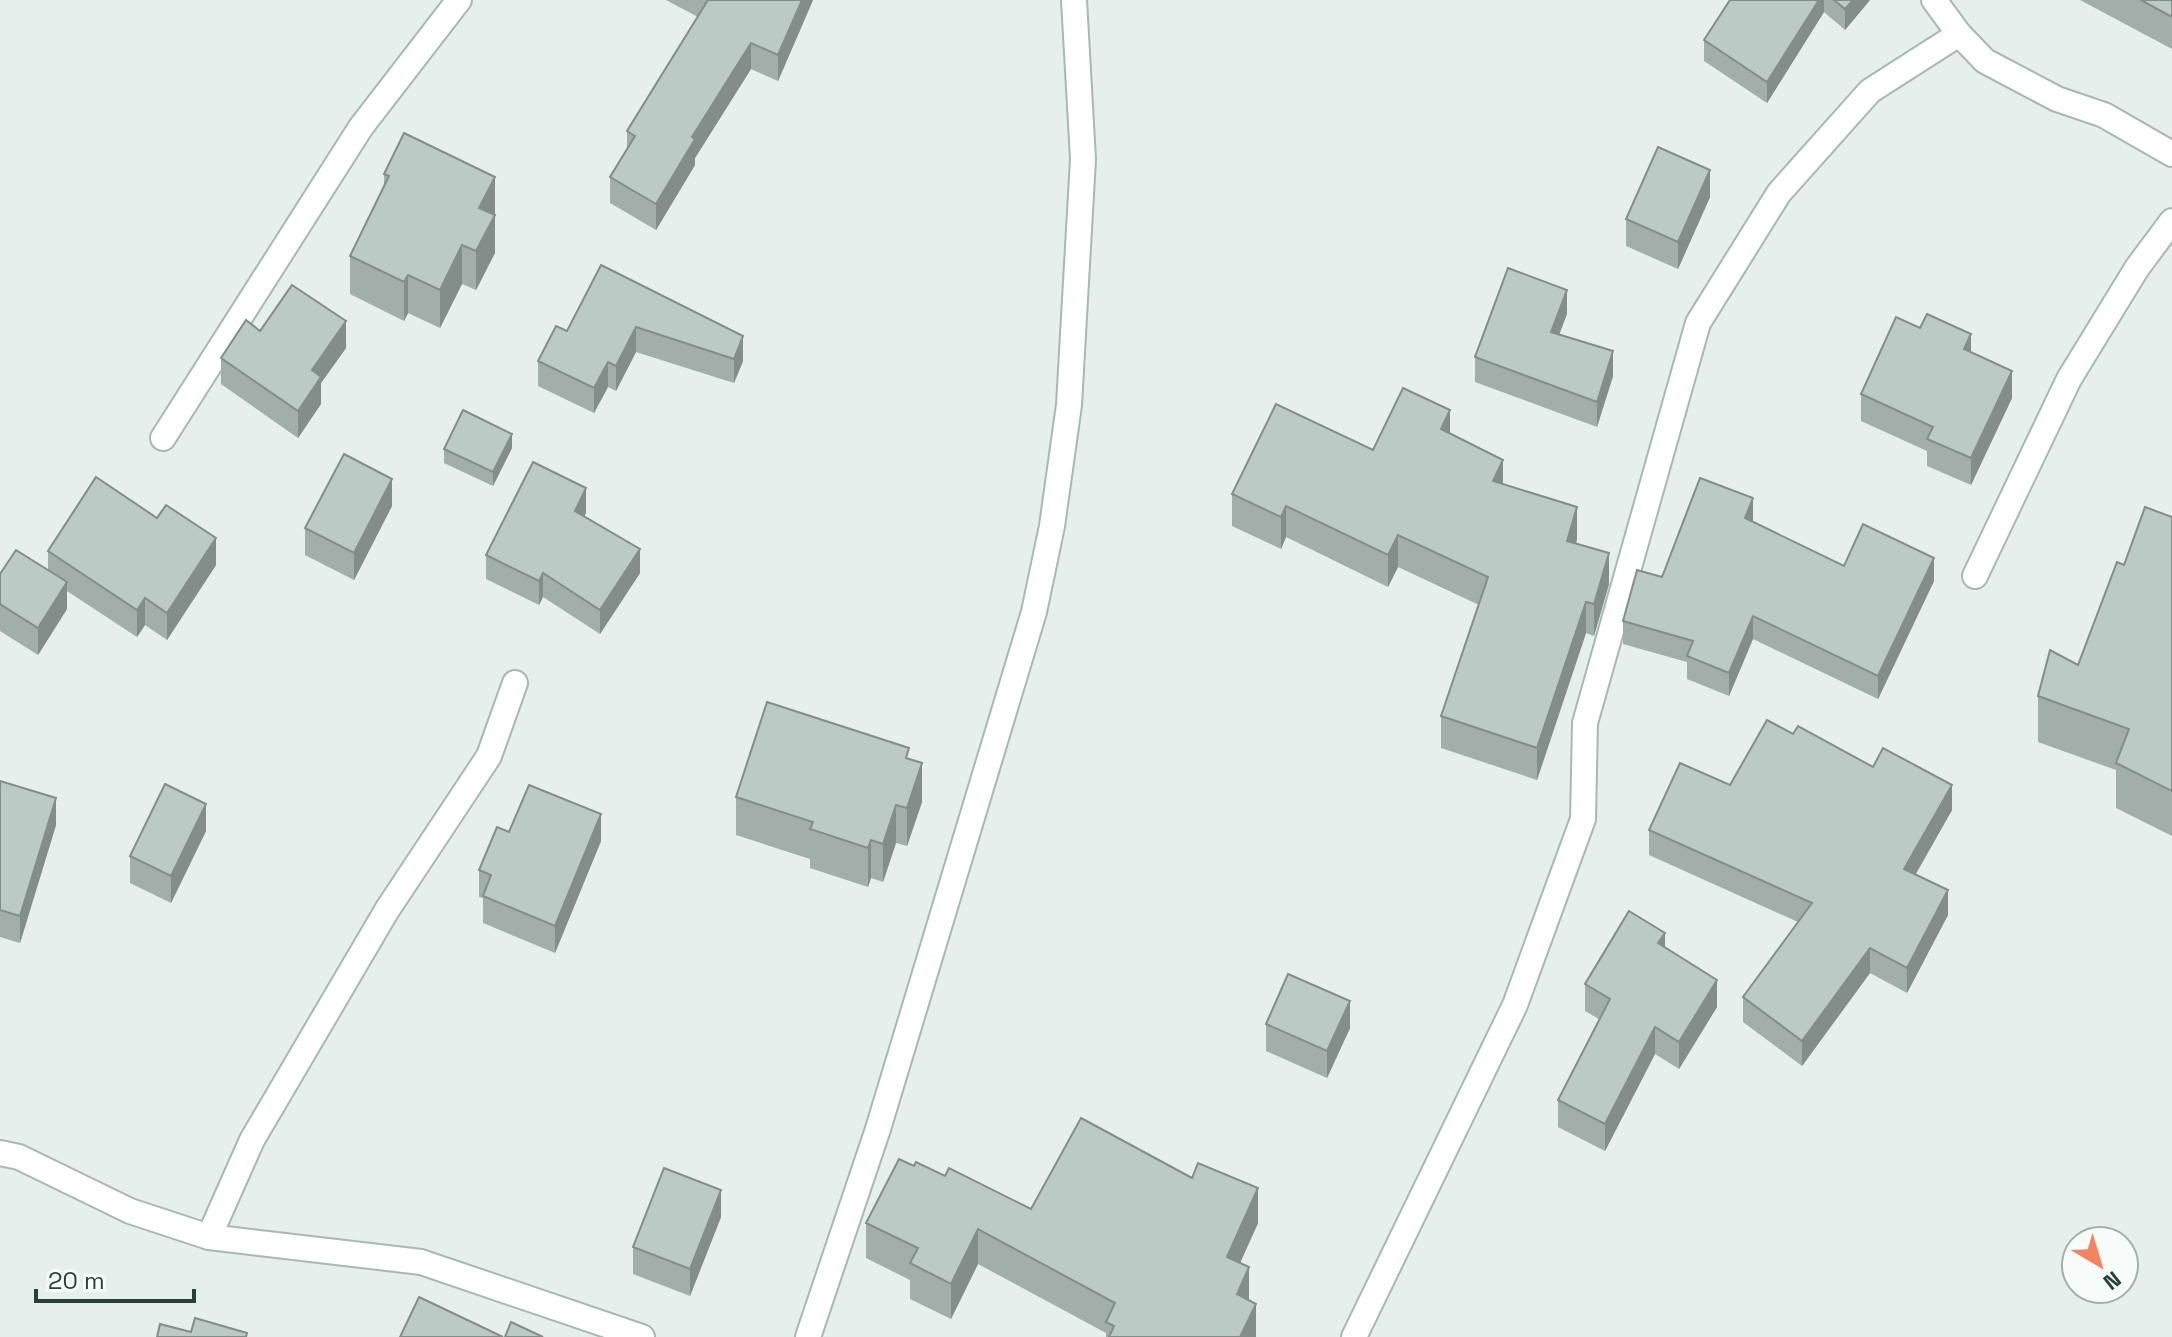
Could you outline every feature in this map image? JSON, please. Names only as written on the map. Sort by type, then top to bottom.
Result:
[{"type":"street","points":[[163,438],[361,127],[459,0]]},
{"type":"street","points":[[808,1337],[896,1070],[1034,612],[1052,526],[1069,405],[1083,159],[1074,0]]},
{"type":"street","points":[[1934,0],[1959,34],[1985,61],[2057,99],[2104,115],[2172,154]]},
{"type":"street","points":[[1354,1337],[1515,1005],[1583,819],[1585,723],[1698,323],[1779,193],[1870,91],[1959,34]]},
{"type":"street","points":[[1975,576],[2069,379],[2137,268],[2172,221]]},
{"type":"street","points":[[209,1237],[260,1127],[387,910],[489,756],[515,683]]},
{"type":"street","points":[[0,1153],[19,1157],[130,1211],[209,1237],[421,1262],[642,1337]]},
{"type":"building","points":[[708,0],[802,0],[778,55],[751,43],[692,137],[695,139],[656,204],[610,177],[635,136],[627,131]]},
{"type":"building","points":[[1730,0],[1819,0],[1767,82],[1704,40]]},
{"type":"building","points":[[1834,0],[1853,0],[1845,9]]},
{"type":"building","points":[[2141,0],[2172,0],[2172,17]]},
{"type":"building","points":[[404,133],[495,177],[479,208],[495,215],[476,251],[462,245],[440,290],[408,275],[404,282],[350,256],[389,176],[384,174]]},
{"type":"building","points":[[1658,147],[1710,170],[1678,242],[1626,219]]},
{"type":"building","points":[[601,265],[743,336],[734,359],[636,327],[616,366],[608,362],[594,388],[538,361],[556,326],[567,331]]},
{"type":"building","points":[[1508,268],[1567,290],[1551,332],[1613,351],[1597,402],[1475,357]]},
{"type":"building","points":[[292,285],[346,321],[312,370],[321,377],[298,411],[221,358],[246,320],[260,331]]},
{"type":"building","points":[[1927,314],[1971,334],[1964,349],[2012,371],[1971,458],[1927,439],[1933,427],[1861,394],[1896,317],[1920,328]]},
{"type":"building","points":[[1403,388],[1450,410],[1441,429],[1503,460],[1493,481],[1577,507],[1567,541],[1609,553],[1594,604],[1586,602],[1537,748],[1441,716],[1488,577],[1398,535],[1388,555],[1286,506],[1281,517],[1232,494],[1276,404],[1373,450]]},
{"type":"building","points":[[463,410],[512,434],[493,472],[444,449]]},
{"type":"building","points":[[344,454],[392,479],[354,553],[305,528]]},
{"type":"building","points":[[533,462],[586,488],[575,511],[640,549],[600,610],[543,573],[539,581],[486,555]]},
{"type":"building","points":[[96,477],[157,518],[166,505],[216,538],[167,613],[145,598],[137,610],[48,551]]},
{"type":"building","points":[[1700,478],[1753,498],[1745,518],[1844,566],[1863,524],[1934,558],[1878,676],[1753,616],[1729,673],[1687,656],[1693,641],[1623,621],[1637,570],[1662,577]]},
{"type":"building","points":[[2145,507],[2172,517],[2172,791],[2116,763],[2129,729],[2038,696],[2050,650],[2078,665],[2117,562],[2124,565]]},
{"type":"building","points":[[16,550],[67,582],[38,628],[0,604],[0,574]]},
{"type":"building","points":[[767,702],[909,748],[906,758],[922,763],[907,808],[896,805],[883,844],[871,840],[868,848],[810,829],[813,822],[736,797]]},
{"type":"building","points":[[1767,720],[1793,734],[1798,726],[1873,767],[1883,748],[1952,785],[1904,869],[1948,890],[1907,968],[1870,948],[1802,1041],[1743,997],[1812,903],[1649,830],[1680,763],[1730,785]]},
{"type":"building","points":[[0,781],[56,798],[20,916],[0,910]]},
{"type":"building","points":[[165,784],[206,804],[171,876],[130,856]]},
{"type":"building","points":[[529,785],[601,814],[555,926],[483,896],[491,875],[479,870],[497,827],[509,832]]},
{"type":"building","points":[[1629,911],[1665,933],[1658,943],[1717,980],[1679,1042],[1655,1027],[1605,1124],[1558,1100],[1610,999],[1585,984]]},
{"type":"building","points":[[1288,974],[1350,1001],[1327,1051],[1266,1024]]},
{"type":"building","points":[[1081,1118],[1192,1178],[1198,1163],[1258,1188],[1227,1257],[1249,1267],[1237,1294],[1256,1304],[1240,1337],[1109,1337],[1114,1326],[1106,1322],[1115,1303],[978,1229],[951,1284],[910,1263],[918,1248],[866,1223],[899,1159],[914,1166],[916,1162],[945,1176],[949,1168],[1031,1209]]},
{"type":"building","points":[[664,1168],[721,1190],[690,1269],[633,1247]]},
{"type":"building","points":[[419,1297],[503,1337],[400,1337]]},
{"type":"building","points":[[195,1318],[247,1333],[246,1337],[157,1337],[160,1324],[191,1332]]},
{"type":"building","points":[[511,1322],[543,1337],[505,1337]]}]
